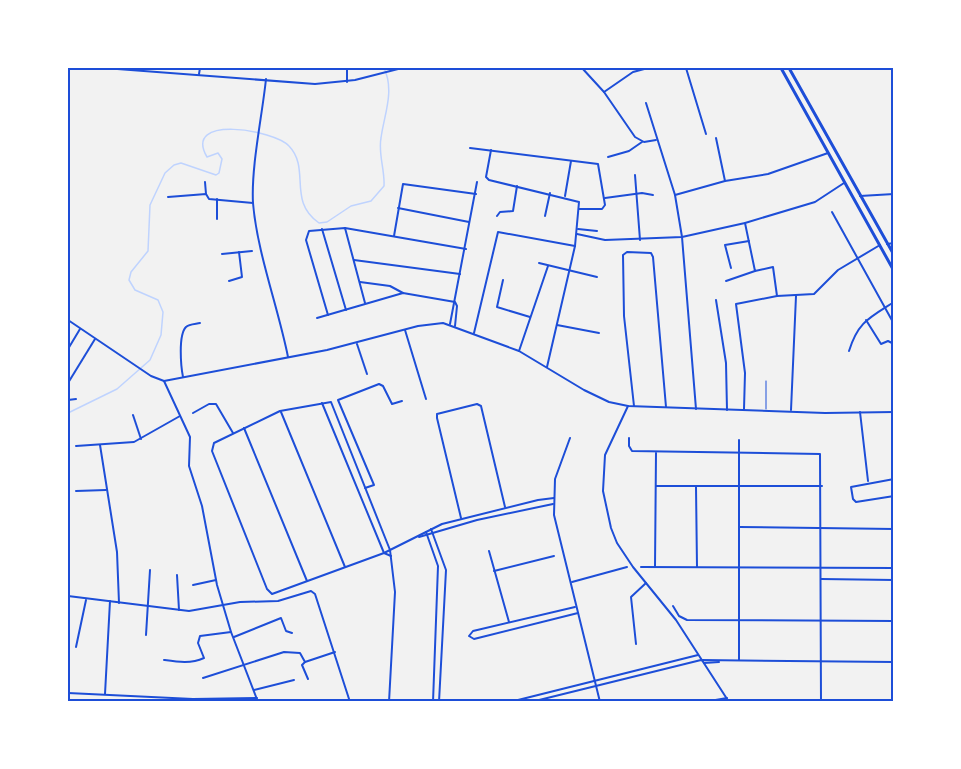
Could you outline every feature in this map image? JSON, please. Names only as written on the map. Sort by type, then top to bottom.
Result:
[{"type":"main road","points":[[781,68],[894,270]]},
{"type":"main road","points":[[789,68],[894,255]]},
{"type":"main road","points":[[803,107],[808,108],[809,104]]},
{"type":"main road","points":[[808,115],[809,111],[814,111]]},
{"type":"street","points":[[104,68],[315,84],[380,75],[402,68]]},
{"type":"street","points":[[199,74],[200,68]]},
{"type":"street","points":[[347,68],[347,81]]},
{"type":"street","points":[[582,68],[604,92],[635,137],[642,142]]},
{"type":"street","points":[[604,92],[620,79],[640,69],[648,68]]},
{"type":"street","points":[[686,68],[706,134]]},
{"type":"street","points":[[266,79],[253,203],[288,358]]},
{"type":"street","points":[[645,104],[675,195],[682,237],[696,409]]},
{"type":"street","points":[[716,138],[725,181]]},
{"type":"street","points":[[608,157],[629,151],[642,142],[656,140]]},
{"type":"street","points":[[470,148],[598,164],[606,198],[602,209],[579,209]]},
{"type":"street","points":[[492,150],[487,179],[578,200],[578,229],[575,246],[547,368]]},
{"type":"street","points":[[675,195],[725,181],[768,174],[828,153]]},
{"type":"street","points":[[565,196],[571,161]]},
{"type":"street","points":[[635,175],[640,240]]},
{"type":"street","points":[[205,182],[206,198],[253,203]]},
{"type":"street","points":[[450,324],[477,182]]},
{"type":"street","points":[[394,236],[402,185],[405,183],[476,194]]},
{"type":"street","points":[[577,234],[604,240],[682,237],[745,223],[815,202],[844,183]]},
{"type":"street","points":[[497,216],[500,212],[513,212],[517,186]]},
{"type":"street","points":[[544,216],[550,193]]},
{"type":"street","points":[[168,197],[206,194]]},
{"type":"street","points":[[606,198],[636,194],[653,195]]},
{"type":"street","points":[[860,196],[894,194]]},
{"type":"street","points":[[217,199],[217,219]]},
{"type":"street","points":[[398,208],[470,223]]},
{"type":"street","points":[[832,212],[894,324]]},
{"type":"street","points":[[745,223],[755,271]]},
{"type":"street","points":[[328,315],[306,238],[309,231],[345,228],[466,249]]},
{"type":"street","points":[[345,228],[365,304]]},
{"type":"street","points":[[322,229],[346,310]]},
{"type":"street","points":[[578,229],[597,231]]},
{"type":"street","points":[[474,333],[498,232],[575,246]]},
{"type":"street","points":[[731,268],[725,245],[749,241]]},
{"type":"street","points":[[887,244],[894,243]]},
{"type":"street","points":[[744,409],[744,367],[736,305],[777,296],[796,296],[816,292],[838,270],[880,245]]},
{"type":"street","points":[[258,250],[262,249]]},
{"type":"street","points":[[222,254],[252,251]]},
{"type":"street","points":[[229,281],[242,277],[239,252]]},
{"type":"street","points":[[634,406],[622,290],[623,255],[627,252],[651,253],[653,256],[666,407]]},
{"type":"street","points":[[354,260],[460,274]]},
{"type":"street","points":[[539,263],[597,277]]},
{"type":"street","points":[[519,351],[548,266]]},
{"type":"street","points":[[726,281],[773,267],[777,296]]},
{"type":"street","points":[[503,280],[497,307],[530,317]]},
{"type":"street","points":[[359,282],[390,286],[403,293],[455,302]]},
{"type":"street","points":[[317,318],[403,293]]},
{"type":"street","points":[[791,410],[796,296]]},
{"type":"street","points":[[716,300],[726,363],[727,410]]},
{"type":"street","points":[[454,326],[455,302]]},
{"type":"street","points":[[849,351],[854,335],[866,319],[894,302]]},
{"type":"street","points":[[866,319],[880,344],[888,341],[894,344]]},
{"type":"street","points":[[68,320],[144,371],[164,381],[357,344],[430,323],[450,324],[519,351],[584,390],[609,402],[628,406],[894,412]]},
{"type":"street","points":[[183,377],[180,357],[184,330],[188,326],[200,323]]},
{"type":"street","points":[[557,325],[599,333]]},
{"type":"street","points":[[68,349],[81,329]]},
{"type":"street","points":[[405,330],[426,399]]},
{"type":"street","points":[[68,383],[95,339]]},
{"type":"street","points":[[357,344],[367,374]]},
{"type":"street","points":[[68,693],[258,700],[222,605],[202,506],[189,466],[191,441],[164,381]]},
{"type":"street","points":[[402,401],[392,404],[383,386],[379,384],[331,402],[280,411],[214,444],[212,452],[267,589],[272,594],[384,553],[431,529],[461,518],[554,498]]},
{"type":"street","points":[[68,400],[76,399]]},
{"type":"street","points":[[338,400],[374,485],[365,489]]},
{"type":"street","points":[[331,402],[390,550],[395,592],[389,702]]},
{"type":"street","points":[[321,403],[384,553],[391,556]]},
{"type":"street","points":[[193,413],[209,404],[216,404],[233,433]]},
{"type":"street","points":[[461,518],[437,418],[437,414],[442,410],[477,404],[481,406],[506,507]]},
{"type":"street","points":[[628,406],[605,454],[603,491],[617,543],[676,620],[729,702]]},
{"type":"street","points":[[280,411],[345,567]]},
{"type":"street","points":[[860,412],[868,482]]},
{"type":"street","points":[[133,415],[141,439]]},
{"type":"street","points":[[76,446],[134,442],[180,416]]},
{"type":"street","points":[[244,428],[308,581]]},
{"type":"street","points":[[570,438],[555,479],[553,504],[600,702]]},
{"type":"street","points":[[629,438],[632,451],[819,453],[822,460],[821,702]]},
{"type":"street","points":[[739,440],[739,660]]},
{"type":"street","points":[[100,445],[117,552],[119,603]]},
{"type":"street","points":[[655,567],[656,452]]},
{"type":"street","points":[[894,479],[852,485],[854,501],[894,496]]},
{"type":"street","points":[[656,486],[822,486]]},
{"type":"street","points":[[696,487],[697,567]]},
{"type":"street","points":[[76,491],[106,489]]},
{"type":"street","points":[[419,537],[427,537],[477,520],[553,504]]},
{"type":"street","points":[[739,527],[894,530]]},
{"type":"street","points":[[431,529],[446,570],[439,702]]},
{"type":"street","points":[[426,532],[438,566],[433,702]]},
{"type":"street","points":[[489,552],[509,622]]},
{"type":"street","points":[[494,571],[554,556]]},
{"type":"street","points":[[571,583],[627,567]]},
{"type":"street","points":[[641,567],[894,568]]},
{"type":"street","points":[[146,635],[150,570]]},
{"type":"street","points":[[177,575],[179,610]]},
{"type":"street","points":[[820,577],[894,580]]},
{"type":"street","points":[[193,585],[216,580]]},
{"type":"street","points":[[636,644],[631,597],[646,583]]},
{"type":"street","points":[[68,596],[192,611],[222,605],[278,601],[311,591],[315,594],[350,702]]},
{"type":"street","points":[[76,647],[87,599]]},
{"type":"street","points":[[105,695],[110,601]]},
{"type":"street","points":[[672,606],[684,620],[821,623],[894,621]]},
{"type":"street","points":[[577,607],[473,631],[470,636],[474,639],[578,613]]},
{"type":"street","points":[[233,638],[281,618],[286,631],[292,633]]},
{"type":"street","points":[[164,660],[182,662],[204,658],[198,643],[200,636],[231,632]]},
{"type":"street","points":[[203,678],[284,652],[298,652],[305,662]]},
{"type":"street","points":[[308,679],[302,665],[305,662],[335,652]]},
{"type":"street","points":[[510,702],[698,655]]},
{"type":"street","points":[[531,702],[702,661],[894,662]]},
{"type":"street","points":[[254,690],[294,680]]},
{"type":"street","points":[[151,696],[151,702]]},
{"type":"street","points":[[704,702],[727,698]]},
{"type":"street","points":[[750,701],[797,702]]},
{"type":"street","points":[[852,702],[894,701]]},
{"type":"lane","points":[[766,381],[766,409]]},
{"type":"waterway","points":[[68,413],[117,389],[150,360],[161,335],[163,312],[158,300],[135,290],[129,280],[131,272],[148,251],[150,205],[165,173],[174,165],[181,163],[216,175],[219,173],[222,159],[218,153],[207,157],[203,144],[207,135],[218,130],[250,131],[267,135],[289,146],[298,165],[304,205],[309,214],[319,223],[327,222],[351,206],[371,201],[384,186],[380,144],[389,94],[384,68]]}]
